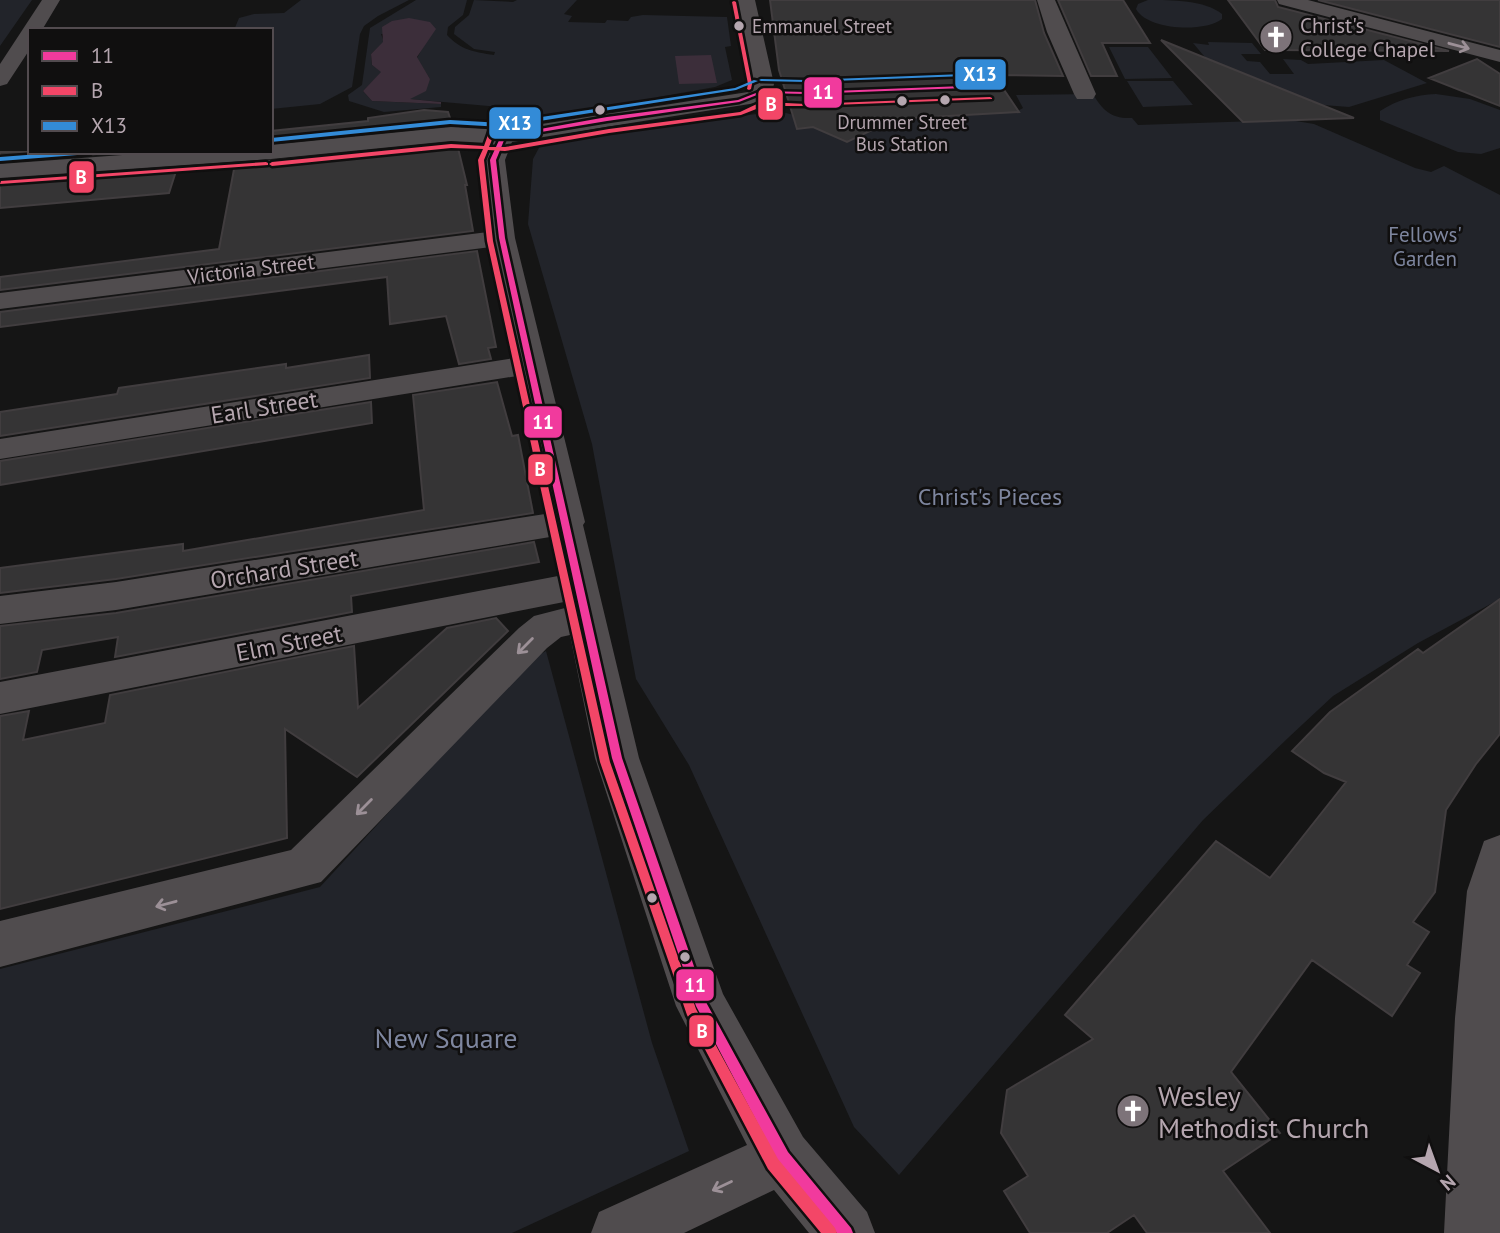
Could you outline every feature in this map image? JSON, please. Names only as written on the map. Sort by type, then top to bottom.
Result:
[{"type":"street","points":[[33,28],[51,0]]},
{"type":"street","points":[[273,152],[451,134],[503,137],[607,118],[739,101],[761,92],[763,85],[746,0]]},
{"type":"street","points":[[1046,0],[1057,32],[1085,94]]},
{"type":"street","points":[[1286,0],[1500,56]]},
{"type":"street","points":[[0,80],[28,36]]},
{"type":"street","points":[[503,137],[493,160],[502,238],[617,758],[702,1006],[783,1157],[846,1233]]},
{"type":"street","points":[[0,171],[237,154]]},
{"type":"street","name":"Victoria Street","points":[[0,301],[502,238]]},
{"type":"street","name":"Earl Street","points":[[0,449],[528,365]]},
{"type":"street","name":"Orchard Street","points":[[0,610],[116,596],[566,522]]},
{"type":"street","points":[[0,944],[305,867],[533,638],[581,602]]},
{"type":"street","name":"Elm Street","points":[[0,698],[581,602]]},
{"type":"street","points":[[1473,1233],[1481,1018],[1491,891],[1500,855]]},
{"type":"street","points":[[620,1233],[783,1157]]},
{"type":"green space","points":[[0,0],[32,0],[0,46]]},
{"type":"green space","points":[[301,0],[409,0],[364,26],[360,34],[352,87],[320,104],[273,109],[273,28],[235,28],[239,18],[254,14],[284,13]]},
{"type":"green space","points":[[416,0],[467,0],[463,15],[448,27],[447,35],[468,50],[494,55],[495,52],[474,49],[454,34],[455,27],[469,15],[474,0],[577,0],[564,14],[572,16],[568,22],[628,21],[631,17],[643,15],[727,17],[731,46],[725,47],[732,80],[715,87],[658,97],[658,100],[545,117],[500,107],[409,99],[430,79],[417,58],[431,33],[381,34],[384,42],[371,54],[372,65],[382,72],[363,91],[372,101],[441,104],[441,107],[384,112],[349,101],[348,95],[362,85],[370,28]]},
{"type":"green space","points":[[1148,0],[1197,3],[1215,9],[1222,14],[1222,19],[1190,28],[1163,25],[1142,16],[1136,9],[1138,4]]},
{"type":"green space","points":[[1208,42],[1252,43],[1261,54],[1241,54],[1247,61],[1260,62],[1270,74],[1294,74],[1283,59],[1301,60],[1308,64],[1384,60],[1427,83],[1349,107],[1323,105],[1284,97],[1209,62],[1193,43],[1209,45]]},
{"type":"green space","points":[[1109,47],[1148,47],[1172,78],[1125,79]]},
{"type":"green space","points":[[1127,81],[1173,81],[1193,105],[1143,107]]},
{"type":"green space","name":"Christ's Pieces","points":[[1093,94],[1109,113],[1132,118],[1138,125],[1290,120],[1314,124],[1415,168],[1431,172],[1444,166],[1500,195],[1500,599],[1418,643],[1333,696],[1289,737],[1203,820],[899,1175],[854,1127],[689,765],[636,679],[592,444],[528,224],[533,159],[540,146],[563,140],[778,111],[829,124],[1016,112],[1023,108],[1016,95]]},
{"type":"green space","points":[[1436,94],[1470,99],[1500,110],[1500,148],[1481,154],[1458,152],[1380,120],[1380,111],[1393,104]]},
{"type":"green space","name":"New Square","points":[[546,651],[652,1043],[689,1151],[512,1233],[0,1233],[0,969],[320,887],[528,661]]},
{"type":"shaded area","points":[[409,18],[430,22],[436,29],[417,57],[430,79],[426,91],[410,99],[441,104],[372,101],[363,91],[381,72],[372,65],[371,54],[383,42],[382,27],[392,21]]},
{"type":"shaded area","points":[[711,55],[717,83],[679,84],[675,56]]},
{"type":"building","points":[[770,0],[1035,0],[1044,33],[1063,76],[994,75],[1019,112],[895,119],[847,142],[813,127],[797,129],[779,70]]},
{"type":"building","points":[[1058,0],[1123,0],[1150,43],[1102,43],[1117,76],[1091,76]]},
{"type":"building","points":[[1228,0],[1275,0],[1278,7],[1449,51],[1265,50]]},
{"type":"building","points":[[1318,0],[1500,0],[1500,47]]},
{"type":"building","points":[[1161,40],[1354,118],[1243,122]]},
{"type":"building","points":[[1477,59],[1500,74],[1500,106],[1429,78]]},
{"type":"building","points":[[424,110],[448,112],[452,124],[273,142],[273,131],[368,121],[368,118]]},
{"type":"building","points":[[457,144],[467,185],[473,231],[0,290],[0,277],[219,249],[235,164]]},
{"type":"building","points":[[0,152],[96,154],[0,161]]},
{"type":"building","points":[[177,168],[169,193],[0,208],[0,181]]},
{"type":"building","points":[[477,251],[496,347],[488,348],[491,359],[459,364],[446,316],[390,324],[387,277],[0,327],[0,312]]},
{"type":"building","points":[[369,355],[370,378],[0,436],[0,412],[117,394],[119,388]]},
{"type":"building","points":[[497,382],[512,436],[518,435],[533,513],[116,579],[0,593],[0,568],[183,544],[183,551],[424,510],[413,395]]},
{"type":"building","points":[[371,402],[372,423],[0,485],[0,461]]},
{"type":"building","points":[[534,542],[539,562],[351,596],[352,612],[115,657],[118,637],[42,650],[37,672],[0,679],[0,626],[116,613]]},
{"type":"building","points":[[1500,599],[1500,734],[1476,764],[1446,810],[1435,892],[1413,922],[1429,932],[1407,965],[1420,973],[1392,1016],[1312,960],[1231,1072],[1280,1133],[1223,1171],[1270,1233],[1147,1233],[1134,1215],[1107,1233],[1030,1233],[1004,1191],[1028,1176],[1001,1133],[1007,1090],[1093,1039],[1065,1015],[1216,841],[1270,878],[1346,782],[1324,773],[1292,751],[1330,712],[1418,649],[1423,653]]},
{"type":"building","points":[[496,618],[508,631],[357,777],[285,729],[287,838],[0,909],[0,716],[29,711],[23,740],[105,723],[110,695],[354,646],[358,708],[447,628]]},
{"type":"transit line","name":"B","points":[[734,2],[749,89]]},
{"type":"transit line","name":"X13","points":[[761,80],[806,81],[990,74]]},
{"type":"transit line","name":"X13","points":[[273,140],[450,122],[502,125],[736,89],[756,81]]},
{"type":"transit line","name":"11","points":[[761,92],[806,93],[990,86]]},
{"type":"transit line","name":"11","points":[[503,137],[607,119],[739,101],[761,92]]},
{"type":"transit line","name":"B","points":[[761,104],[806,105],[990,98]]},
{"type":"transit line","name":"B","points":[[272,164],[451,146],[505,149],[609,131],[741,113],[766,103]]},
{"type":"transit line","name":"B","points":[[492,132],[481,160],[490,241],[605,762],[691,1011],[773,1164],[830,1233]]},
{"type":"transit line","name":"11","points":[[503,137],[493,160],[502,238],[617,758],[702,1006],[783,1157],[846,1233]]},
{"type":"transit line","name":"X13","points":[[0,159],[64,154]]},
{"type":"transit line","name":"B","points":[[1,183],[266,164]]},
{"type":"place","name":"Emmanuel Street","points":[[739,26]]},
{"type":"place","name":"Christ's College Chapel","points":[[1276,37]]},
{"type":"place","name":"Drummer Street Bus Station","points":[[902,101]]},
{"type":"place","name":"Wesley Methodist Church","points":[[1133,1111]]},
{"type":"park label","name":"Fellows' Garden","points":[[1425,246]]}]
